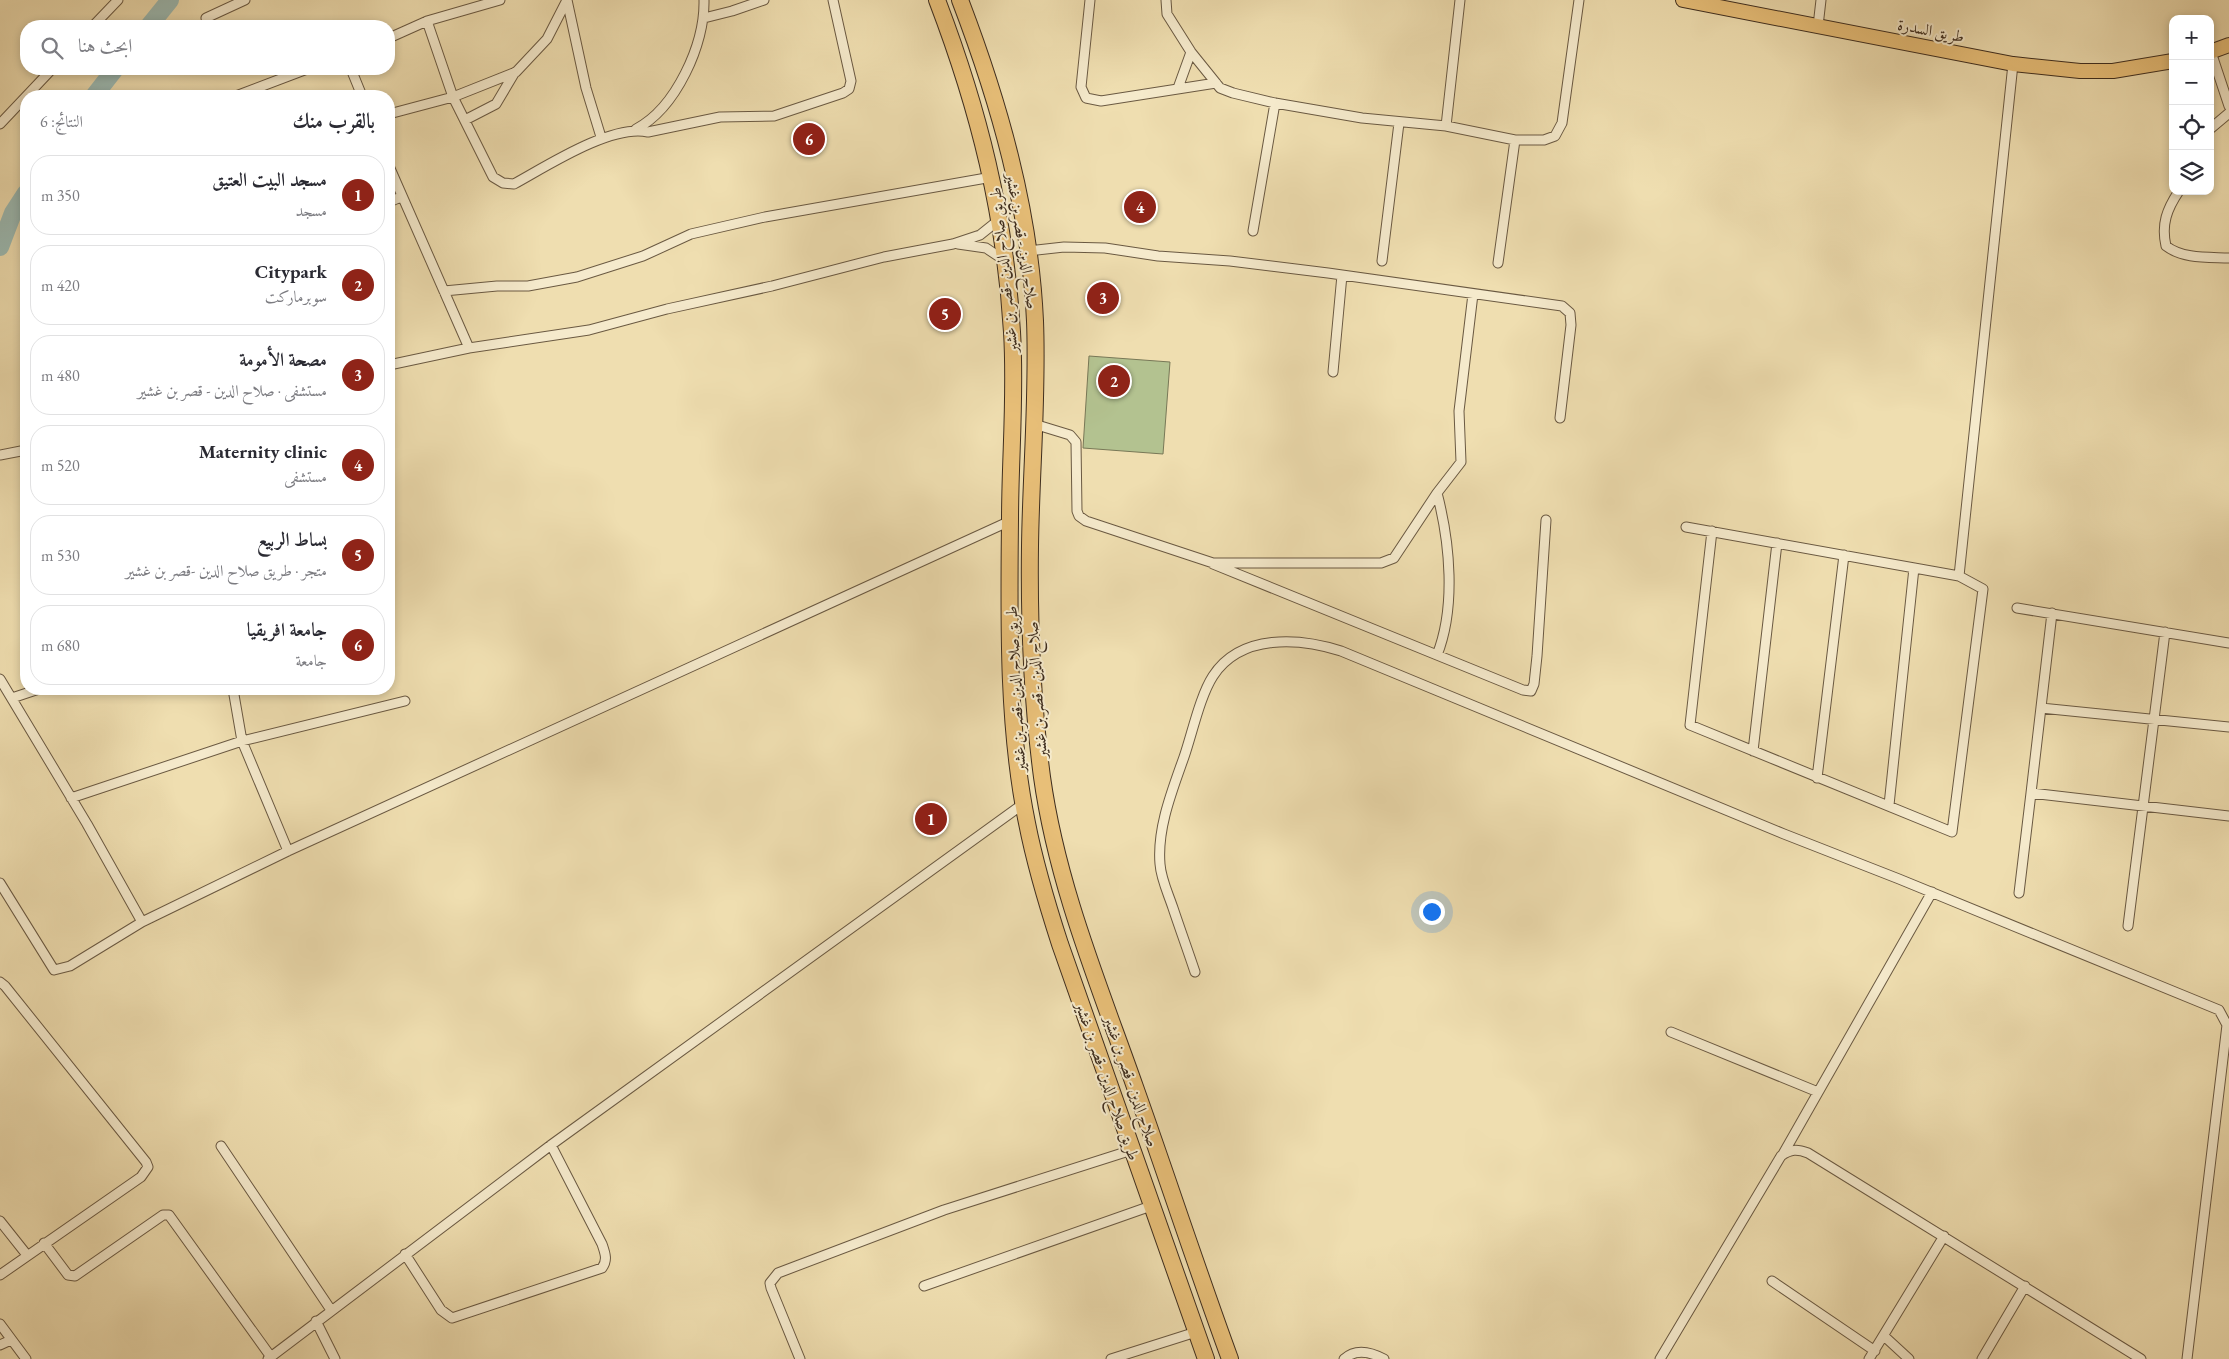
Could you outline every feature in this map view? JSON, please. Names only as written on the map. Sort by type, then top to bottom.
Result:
[{"type":"highway","name":"طريق صلاح الدين -قصر بن غشير","points":[[937,0],[968,85],[992,177],[1000,220],[1009,295],[1014,371],[1010,521],[1012,703],[1023,804],[1048,906],[1151,1206],[1206,1359]]},
{"type":"highway","name":"صلاح الدين - قصر بن غشير","points":[[960,0],[996,100],[1014,175],[1028,251],[1035,320],[1030,548],[1032,623],[1037,732],[1043,780],[1055,843],[1076,922],[1230,1359]]},
{"type":"highway","points":[[1124,1128],[1146,1120]]},
{"type":"main road","name":"طريق السدرة","points":[[1684,0],[2013,64],[2080,71],[2114,71],[2169,62]]},
{"type":"main road","points":[[2214,51],[2229,45]]},
{"type":"street","points":[[99,20],[118,0]]},
{"type":"street","points":[[206,18],[245,0]]},
{"type":"street","points":[[395,35],[427,22],[500,0]]},
{"type":"street","points":[[567,0],[586,88],[601,137]]},
{"type":"street","points":[[465,120],[496,104],[516,72],[547,39],[567,0]]},
{"type":"street","points":[[427,22],[453,97],[493,178],[503,183],[514,184],[576,150],[593,144],[601,137],[636,129],[646,124],[676,90],[688,68],[704,18],[704,0]]},
{"type":"street","points":[[704,18],[732,12],[764,0]]},
{"type":"street","points":[[636,129],[648,132],[720,117],[774,116],[849,89],[851,81],[832,0]]},
{"type":"street","points":[[1090,0],[1081,86],[1086,98],[1101,101],[1216,82]]},
{"type":"street","points":[[1166,0],[1167,14],[1191,52],[1220,88],[1232,93],[1275,103],[1399,123],[1446,126],[1515,140],[1544,140],[1555,136],[1562,123],[1579,0]]},
{"type":"street","points":[[1446,126],[1460,0]]},
{"type":"street","points":[[1818,26],[1821,0]]},
{"type":"street","points":[[1178,88],[1191,52]]},
{"type":"street","points":[[2214,60],[2229,106]]},
{"type":"street","points":[[1959,576],[2013,64]]},
{"type":"street","points":[[395,112],[453,97],[516,72]]},
{"type":"street","points":[[32,90],[46,75]]},
{"type":"street","points":[[252,90],[291,75]]},
{"type":"street","points":[[353,75],[360,90]]},
{"type":"street","points":[[0,124],[20,103]]},
{"type":"street","points":[[1253,231],[1275,103]]},
{"type":"street","points":[[2214,125],[2229,112]]},
{"type":"street","points":[[1382,261],[1399,123]]},
{"type":"street","points":[[1498,262],[1515,140]]},
{"type":"street","points":[[444,292],[498,286],[528,286],[577,277],[643,256],[700,232],[765,216],[992,177]]},
{"type":"street","points":[[395,182],[469,348]]},
{"type":"street","points":[[2176,195],[2168,207],[2165,216],[2166,246],[2184,255],[2229,258]]},
{"type":"street","points":[[395,200],[401,197]]},
{"type":"street","points":[[395,364],[469,348],[589,330],[667,309],[764,288],[884,257],[953,244],[980,235],[1000,220]]},
{"type":"street","points":[[953,244],[986,248],[1004,260]]},
{"type":"street","points":[[1028,251],[1092,247],[1342,275],[1562,306],[1570,313],[1572,325],[1560,418]]},
{"type":"street","points":[[1333,372],[1342,275]]},
{"type":"street","points":[[1206,561],[1364,563],[1388,562],[1394,558],[1437,493],[1461,462],[1459,411],[1472,294]]},
{"type":"street","points":[[1034,424],[1070,435],[1076,442],[1077,511],[1079,516],[1086,521],[1206,561],[1523,690],[1532,689],[1537,656],[1546,520]]},
{"type":"street","points":[[0,455],[20,451]]},
{"type":"street","points":[[1437,493],[1446,530],[1448,596],[1446,629],[1437,655]]},
{"type":"street","points":[[0,883],[54,970],[61,970],[142,922],[288,852],[1010,521]]},
{"type":"street","points":[[1686,527],[1712,531],[1959,576],[1983,589],[1952,832],[1690,725],[1712,531]]},
{"type":"street","points":[[1753,751],[1776,543]]},
{"type":"street","points":[[1816,778],[1844,555]]},
{"type":"street","points":[[1889,805],[1914,568]]},
{"type":"street","points":[[2017,608],[2229,643]]},
{"type":"street","points":[[2019,893],[2052,613]]},
{"type":"street","points":[[2128,926],[2165,632]]},
{"type":"street","points":[[1195,972],[1161,872],[1160,846],[1164,820],[1212,677],[1228,660],[1249,648],[1269,642],[1323,645],[1342,651],[1784,834],[1932,892],[2215,1008],[2223,1016],[2226,1022],[2226,1030],[2187,1359]]},
{"type":"street","points":[[0,679],[142,922]]},
{"type":"street","points":[[12,698],[21,695]]},
{"type":"street","points":[[234,695],[242,741],[288,852]]},
{"type":"street","points":[[71,798],[242,741],[405,701]]},
{"type":"street","points":[[2041,708],[2229,728]]},
{"type":"street","points":[[2031,792],[2229,816]]},
{"type":"street","points":[[44,1243],[68,1275],[76,1276],[163,1215],[169,1215],[269,1358],[550,1145],[1023,804]]},
{"type":"street","points":[[1660,1359],[1781,1156],[1932,892]]},
{"type":"street","points":[[0,982],[146,1162],[148,1167],[141,1177],[0,1275]]},
{"type":"street","points":[[1671,1032],[1818,1092]]},
{"type":"street","points":[[405,1254],[441,1310],[452,1318],[602,1268],[606,1263],[606,1256],[602,1244],[550,1145]]},
{"type":"street","points":[[221,1146],[331,1310]]},
{"type":"street","points":[[1781,1156],[1789,1150],[1797,1149],[1808,1153],[2141,1359]]},
{"type":"street","points":[[800,1359],[771,1288],[770,1283],[778,1273],[944,1210],[1132,1150]]},
{"type":"street","points":[[924,1286],[1151,1206]]},
{"type":"street","points":[[0,1221],[27,1255]]},
{"type":"street","points":[[1772,1281],[1871,1357],[1944,1236]]},
{"type":"street","points":[[1982,1359],[2025,1286]]},
{"type":"street","points":[[316,1322],[335,1359]]},
{"type":"street","points":[[0,1324],[26,1359]]},
{"type":"street","points":[[1111,1359],[1196,1332]]},
{"type":"street","points":[[1884,1336],[1909,1359]]},
{"type":"street","points":[[0,1345],[11,1340]]},
{"type":"street","points":[[1344,1359],[1358,1352],[1372,1353],[1384,1359]]},
{"type":"green space","points":[[1089,356],[1170,362],[1163,454],[1083,448]]},
{"type":"waterway","points":[[154,20],[170,0]]},
{"type":"waterway","points":[[99,90],[110,75]]},
{"type":"waterway","points":[[0,247],[13,213],[20,202]]},
{"type":"place","name":"جامعة افريقيا","points":[[809,139]]},
{"type":"place","name":"Maternity clinic","points":[[1140,207]]},
{"type":"place","name":"مصحة الأمومة","points":[[1103,298]]},
{"type":"place","name":"بساط الربيع","points":[[945,314]]},
{"type":"place","name":"Citypark","points":[[1114,381]]},
{"type":"place","name":"مسجد البيت العتيق","points":[[931,819]]}]
